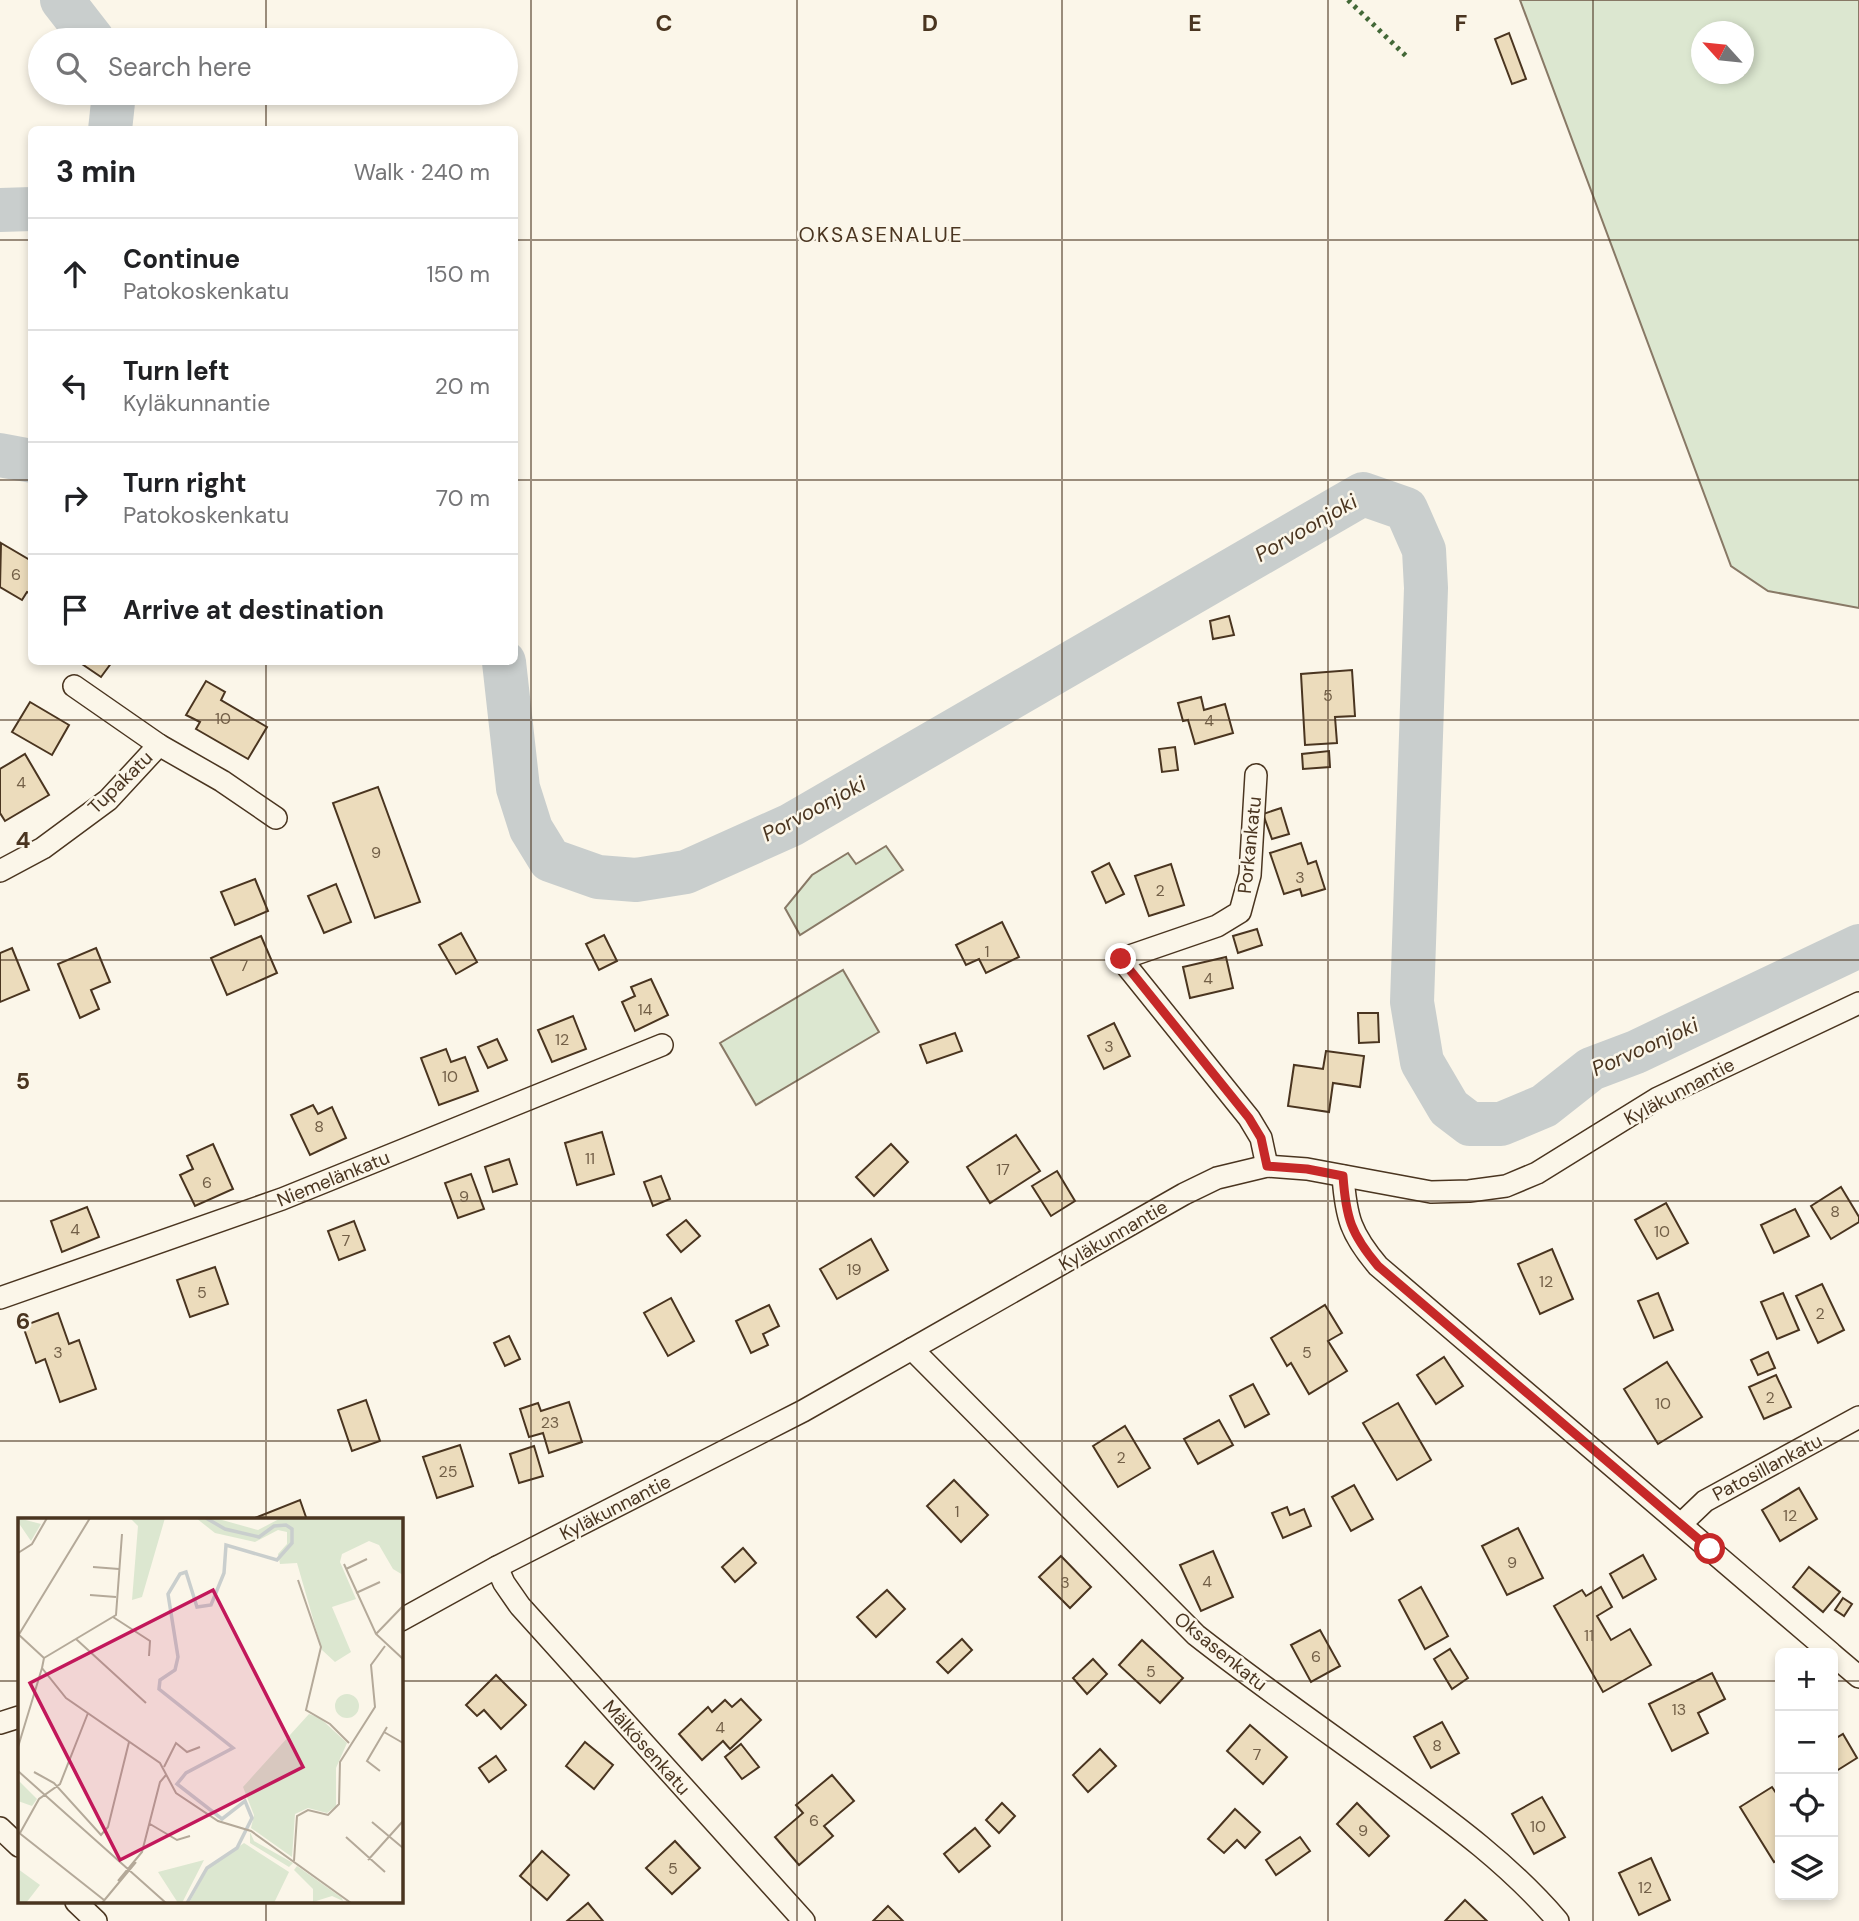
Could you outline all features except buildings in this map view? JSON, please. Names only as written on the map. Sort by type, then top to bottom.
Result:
[{"type":"street","points":[[74,686],[159,745]]},
{"type":"street","name":"Tupakatu","points":[[0,871],[43,848],[108,800],[159,745],[222,781],[276,818]]},
{"type":"street","name":"Porkankatu","points":[[1256,775],[1250,874],[1240,912],[1217,926],[1121,959],[1249,1118],[1261,1138],[1267,1166]]},
{"type":"street","name":"Kyläkunnantie","points":[[402,1619],[497,1567],[803,1411],[1184,1194],[1217,1178],[1267,1166],[1307,1169],[1431,1192],[1506,1186],[1537,1173],[1658,1098],[1859,1003]]},
{"type":"street","name":"Niemelänkatu","points":[[0,1298],[282,1199],[662,1045]]},
{"type":"street","points":[[1343,1176],[1345,1201],[1352,1228],[1358,1243],[1378,1266],[1825,1648]]},
{"type":"street","name":"Oksasenkatu","points":[[912,1349],[1196,1635],[1473,1838],[1527,1887],[1558,1921]]},
{"type":"street","name":"Patosillankatu","points":[[1681,1524],[1705,1501],[1859,1417]]},
{"type":"street","name":"Mälkösenkatu","points":[[497,1567],[520,1606],[804,1921]]},
{"type":"street","points":[[1838,1659],[1859,1677]]},
{"type":"street","points":[[0,1723],[18,1717]]},
{"type":"street","points":[[0,1828],[18,1845]]},
{"type":"street","points":[[78,1904],[96,1921]]},
{"type":"green space","points":[[1520,0],[1859,0],[1859,608],[1768,591],[1731,566]]},
{"type":"green space","points":[[886,846],[903,870],[800,935],[785,908],[812,875],[848,853],[856,864]]},
{"type":"green space","points":[[843,970],[879,1032],[756,1105],[720,1043]]},
{"type":"waterway","name":"Porvoonjoki","points":[[62,0],[84,28]]},
{"type":"waterway","name":"Porvoonjoki","points":[[110,126],[113,105]]},
{"type":"waterway","name":"Porvoonjoki","points":[[0,210],[28,209]]},
{"type":"waterway","name":"Porvoonjoki","points":[[0,455],[28,460]]},
{"type":"waterway","name":"Porvoonjoki","points":[[504,665],[518,788],[531,829],[550,860],[598,877],[636,880],[686,872],[791,825],[1363,494],[1406,509],[1424,550],[1426,588],[1412,1002],[1422,1062],[1449,1108],[1470,1124],[1501,1124],[1544,1106],[1591,1069],[1636,1052],[1859,946]]},
{"type":"hedge","points":[[1348,0],[1406,56]]},
{"type":"district","name":"OKSASENALUE","points":[[881,235]]},
{"type":"route","points":[[1121,959],[1249,1118],[1261,1138],[1267,1166],[1307,1169],[1343,1176],[1345,1201],[1352,1228],[1358,1243],[1378,1266],[1710,1549]]}]
